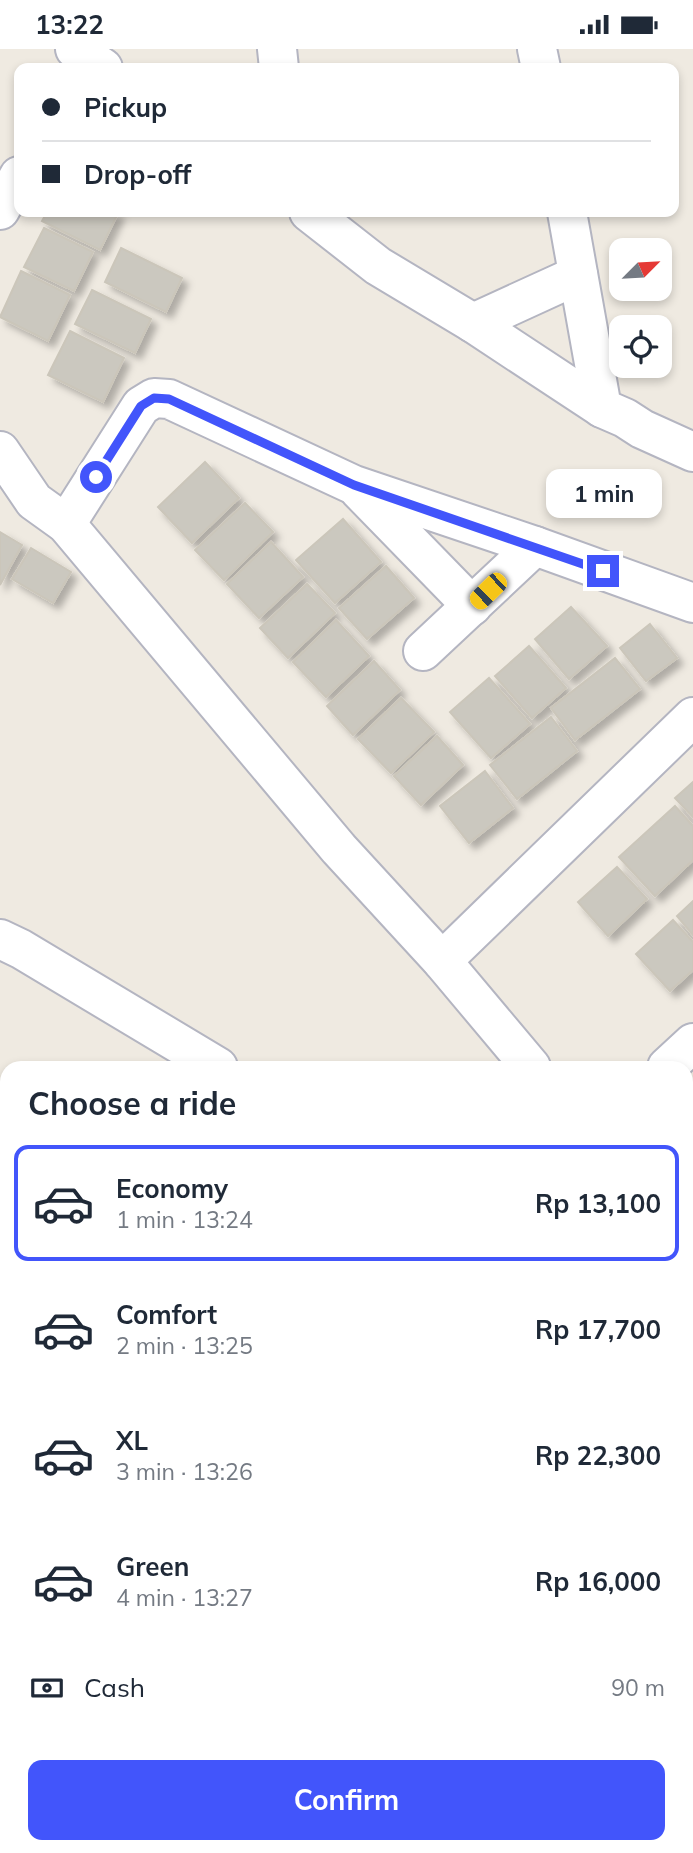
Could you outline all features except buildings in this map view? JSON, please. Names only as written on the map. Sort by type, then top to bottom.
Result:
[{"type":"street","points":[[75,49],[96,63]]},
{"type":"street","points":[[0,209],[14,185]]},
{"type":"street","points":[[316,217],[378,265],[602,408],[693,452]]},
{"type":"street","points":[[567,217],[602,408]]},
{"type":"street","points":[[473,324],[578,275]]},
{"type":"street","points":[[66,524],[141,406],[154,398],[169,399],[354,485],[693,603]]},
{"type":"street","points":[[0,451],[34,501]]},
{"type":"street","points":[[0,485],[34,501],[66,524],[339,849],[442,961],[522,1061]]},
{"type":"street","points":[[354,485],[472,606]]},
{"type":"street","points":[[423,650],[535,546]]},
{"type":"street","points":[[442,961],[693,717]]},
{"type":"street","points":[[0,939],[208,1061]]},
{"type":"street","points":[[674,1061],[693,1043]]},
{"type":"route","points":[[96,477],[141,406],[154,398],[169,399],[354,485],[603,571]]}]
